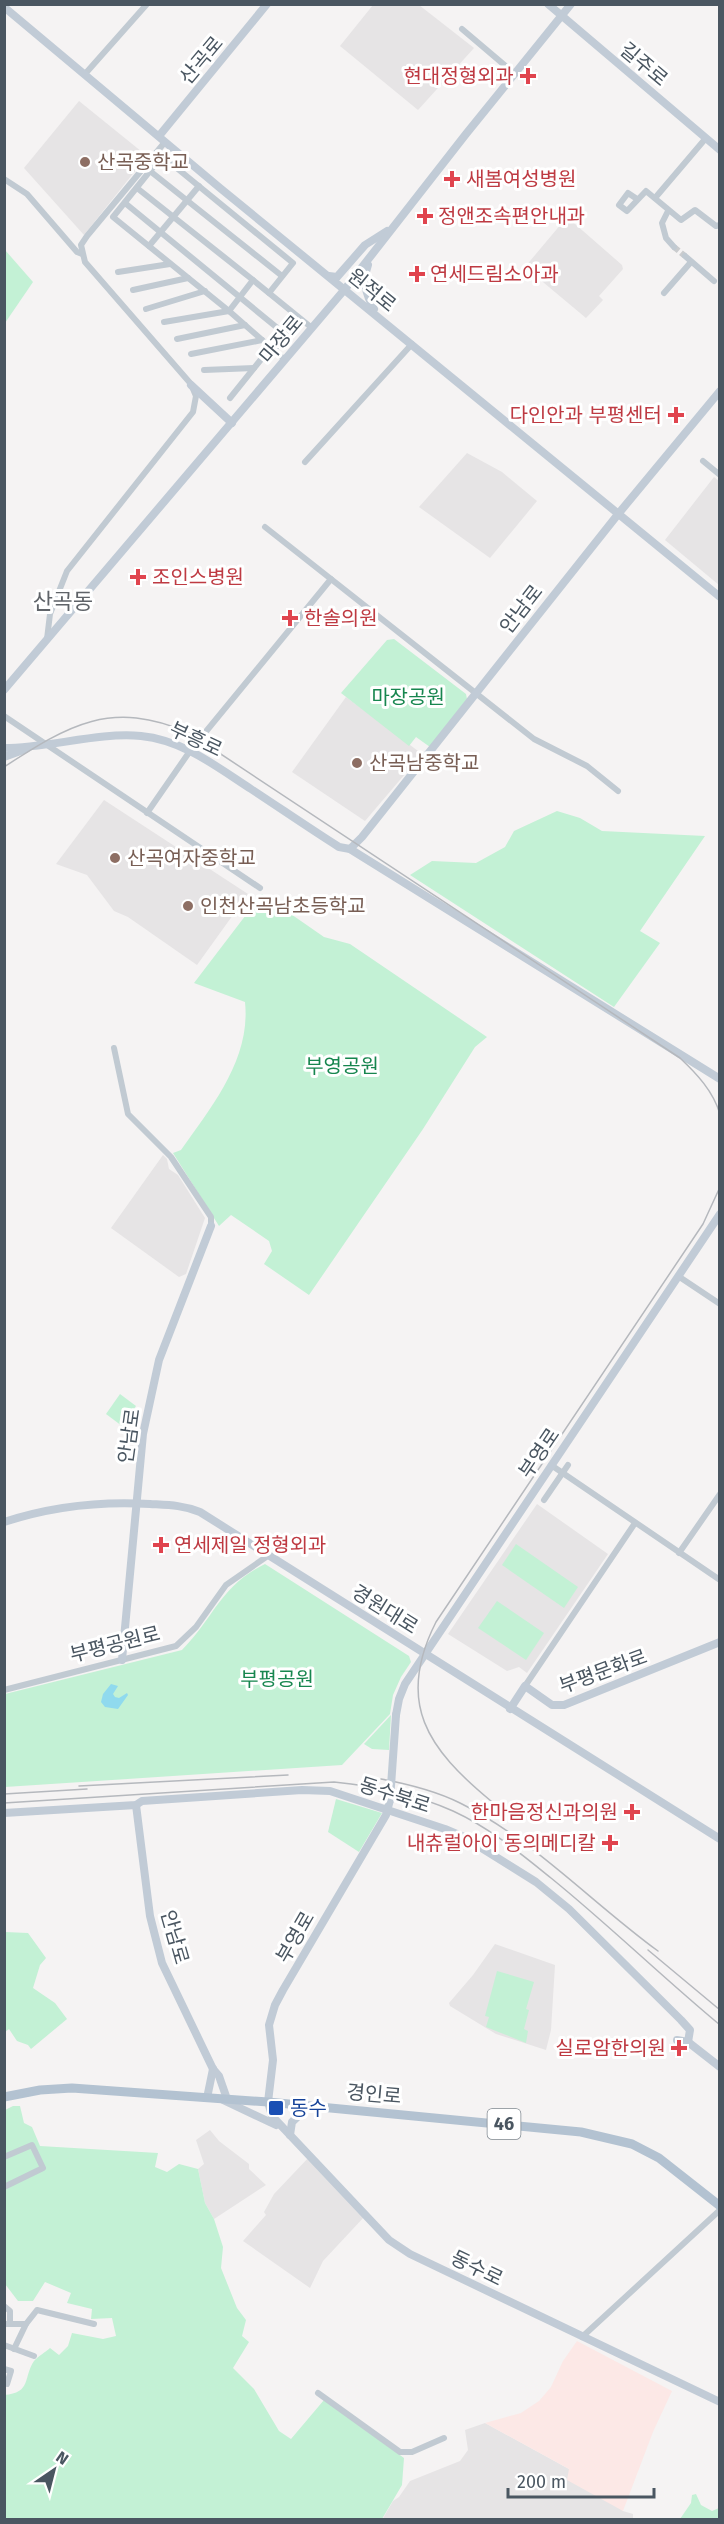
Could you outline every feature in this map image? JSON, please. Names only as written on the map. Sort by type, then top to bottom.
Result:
[{"type":"main road","name":"산곡로","points":[[162,139],[267,4]]},
{"type":"main road","name":"길주로","points":[[548,4],[720,150]]},
{"type":"main road","name":"마장로","points":[[4,690],[345,289],[570,4]]},
{"type":"main road","name":"원적로","points":[[4,7],[720,597]]},
{"type":"main road","points":[[329,276],[338,277],[364,245],[391,229]]},
{"type":"main road","points":[[371,256],[364,275],[364,287],[377,315]]},
{"type":"main road","points":[[191,384],[231,423]]},
{"type":"main road","name":"안남로","points":[[350,849],[362,837],[619,513],[720,391]]},
{"type":"main road","name":"부흥로","points":[[4,748],[30,748],[119,736],[139,736],[172,742],[190,751],[339,847],[350,849],[720,1079]]},
{"type":"main road","points":[[4,757],[30,748]]},
{"type":"main road","name":"부영로","points":[[268,2102],[273,2060],[270,2025],[275,2005],[387,1810],[390,1800],[396,1715],[405,1684],[720,1214]]},
{"type":"main road","name":"안남로","points":[[122,1660],[143,1434],[159,1360],[211,1226]]},
{"type":"main road","name":"경원대로","points":[[4,1522],[36,1512],[72,1506],[138,1504],[191,1509],[269,1555],[510,1709],[720,1839]]},
{"type":"main road","name":"부평문화로","points":[[525,1686],[552,1705],[567,1705],[720,1642]]},
{"type":"main road","points":[[510,1709],[525,1686]]},
{"type":"main road","name":"동수북로","points":[[4,1813],[136,1805],[142,1802],[312,1790],[330,1791],[387,1810],[464,1837],[536,1882],[569,1910],[667,2005],[690,2030],[688,2042]]},
{"type":"main road","name":"안남로","points":[[136,1805],[150,1916],[162,1963],[213,2069],[219,2076],[223,2099]]},
{"type":"main road","points":[[677,2040],[688,2042],[720,2067]]},
{"type":"main road","points":[[207,2098],[213,2069]]},
{"type":"main road","name":"경인로","points":[[4,2097],[40,2090],[72,2088],[268,2102],[604,2136],[632,2144],[659,2157],[720,2208]]},
{"type":"main road","points":[[223,2099],[248,2110],[288,2133],[292,2122],[309,2106]]},
{"type":"main road","name":"동수로","points":[[268,2102],[272,2116],[389,2240],[410,2254],[720,2402]]},
{"type":"street","points":[[85,74],[147,4]]},
{"type":"street","points":[[462,29],[515,74]]},
{"type":"street","points":[[655,198],[706,138]]},
{"type":"street","points":[[162,139],[87,236],[81,245],[82,254],[85,262],[191,384],[196,396],[193,412]]},
{"type":"street","points":[[269,293],[293,263],[162,156],[113,217],[205,291],[285,360]]},
{"type":"street","points":[[150,171],[282,276]]},
{"type":"street","points":[[4,179],[27,194],[77,252],[82,254]]},
{"type":"street","points":[[149,246],[199,186]]},
{"type":"street","points":[[136,188],[312,328]]},
{"type":"street","points":[[637,199],[646,191],[681,220],[696,210],[716,226],[720,225]]},
{"type":"street","points":[[125,202],[286,335]]},
{"type":"street","points":[[668,211],[662,223],[666,238],[674,247]]},
{"type":"street","points":[[685,256],[714,281]]},
{"type":"street","points":[[664,293],[691,262]]},
{"type":"street","points":[[118,272],[170,264]]},
{"type":"street","points":[[133,290],[188,278]]},
{"type":"street","points":[[164,322],[229,311],[253,280]]},
{"type":"street","points":[[146,309],[205,291]]},
{"type":"street","points":[[230,398],[299,318]]},
{"type":"street","points":[[177,339],[245,325]]},
{"type":"street","points":[[191,354],[262,340]]},
{"type":"street","points":[[305,462],[412,344]]},
{"type":"street","points":[[204,370],[254,368]]},
{"type":"street","points":[[47,640],[50,614],[67,570],[193,412],[206,400]]},
{"type":"street","points":[[703,461],[720,475]]},
{"type":"street","points":[[265,527],[534,739],[587,766],[618,791]]},
{"type":"street","points":[[147,813],[190,751],[331,579]]},
{"type":"street","points":[[4,716],[260,888]]},
{"type":"street","points":[[114,1048],[128,1114],[171,1157],[211,1217],[211,1226]]},
{"type":"street","points":[[678,1276],[720,1304]]},
{"type":"street","points":[[551,1465],[720,1580]]},
{"type":"street","points":[[544,1500],[568,1465]]},
{"type":"street","points":[[679,1553],[720,1494]]},
{"type":"street","points":[[525,1686],[635,1523]]},
{"type":"street","name":"부평공원로","points":[[4,1690],[167,1649],[181,1643],[196,1627],[226,1585],[269,1555]]},
{"type":"street","points":[[4,2157],[32,2145],[43,2168],[4,2187]]},
{"type":"street","points":[[582,2337],[720,2208]]},
{"type":"street","points":[[4,2306],[10,2311],[7,2324],[26,2324]]},
{"type":"street","points":[[14,2349],[26,2324],[37,2310],[94,2324]]},
{"type":"street","points":[[4,2345],[34,2356]]},
{"type":"street","points":[[4,2368],[11,2372],[7,2384]]},
{"type":"street","points":[[318,2393],[400,2452],[412,2452],[444,2438]]},
{"type":"shaded area","points":[[373,5],[419,5],[474,48],[418,110],[340,46]]},
{"type":"shaded area","name":"산곡중학교","points":[[79,101],[147,156],[84,235],[24,168]]},
{"type":"shaded area","points":[[567,217],[622,265],[623,269],[599,296],[603,300],[586,318],[525,267]]},
{"type":"shaded area","points":[[467,453],[502,472],[537,501],[490,558],[419,507]]},
{"type":"shaded area","points":[[714,477],[720,482],[719,585],[665,540]]},
{"type":"shaded area","name":"산곡남중학교","points":[[346,697],[422,754],[365,821],[292,772]]},
{"type":"shaded area","points":[[104,800],[248,894],[197,965],[128,917],[114,911],[87,875],[56,864]]},
{"type":"shaded area","points":[[163,1155],[167,1159],[169,1169],[178,1175],[205,1218],[186,1274],[179,1277],[111,1228]]},
{"type":"shaded area","points":[[537,1504],[608,1554],[527,1673],[519,1667],[507,1671],[448,1634]]},
{"type":"shaded area","points":[[495,1944],[555,1965],[551,2030],[546,2050],[496,2034],[450,2006],[449,2003]]},
{"type":"shaded area","points":[[210,2130],[219,2141],[249,2164],[249,2169],[266,2185],[214,2219],[205,2203],[198,2169],[204,2164],[196,2140]]},
{"type":"shaded area","points":[[310,2156],[365,2216],[323,2261],[310,2288],[243,2241],[266,2215],[264,2212],[274,2194]]},
{"type":"shaded area","points":[[577,2341],[672,2391],[653,2432],[623,2511],[567,2480],[569,2469],[485,2423],[521,2413],[539,2401],[551,2387],[563,2361]]},
{"type":"shaded area","points":[[485,2423],[569,2469],[623,2511],[633,2514],[633,2520],[382,2520],[393,2501],[399,2497],[410,2481],[460,2461],[468,2450],[465,2430]]},
{"type":"green space","points":[[5,250],[33,282],[5,323]]},
{"type":"green space","name":"마장공원","points":[[394,639],[466,694],[467,699],[430,747],[416,737],[409,746],[341,693],[387,640]]},
{"type":"green space","points":[[557,811],[580,818],[602,831],[705,836],[640,931],[660,943],[614,1007],[410,875],[432,861],[476,863],[505,847],[514,831]]},
{"type":"green space","name":"부영공원","points":[[262,894],[324,937],[350,944],[487,1037],[475,1047],[423,1129],[309,1295],[264,1264],[272,1251],[269,1241],[231,1215],[219,1226],[173,1153],[181,1150],[227,1081],[242,1043],[245,1023],[245,1002],[194,983]]},
{"type":"green space","points":[[120,1394],[136,1406],[122,1426],[106,1414]]},
{"type":"green space","points":[[516,1544],[578,1587],[564,1608],[502,1565]]},
{"type":"green space","name":"부평공원","points":[[265,1564],[409,1656],[411,1662],[393,1695],[390,1714],[342,1765],[5,1787],[5,1694],[182,1650],[227,1592]]},
{"type":"green space","points":[[497,1601],[544,1633],[526,1660],[478,1628]]},
{"type":"green space","points":[[391,1715],[389,1750],[372,1749],[364,1744]]},
{"type":"green space","points":[[336,1799],[382,1813],[359,1852],[328,1832]]},
{"type":"green space","points":[[5,1932],[28,1933],[46,1958],[40,1965],[33,1988],[55,2003],[67,2019],[31,2049],[28,2045],[17,2041],[9,2029],[5,2032]]},
{"type":"green space","points":[[497,1971],[534,1982],[526,2009],[529,2010],[524,2029],[528,2031],[526,2043],[486,2027],[489,2017],[485,2016]]},
{"type":"green space","points":[[13,2106],[20,2106],[24,2123],[32,2127],[40,2146],[158,2153],[155,2167],[167,2172],[179,2164],[198,2169],[205,2203],[214,2219],[223,2247],[221,2268],[237,2308],[246,2320],[242,2336],[249,2342],[233,2368],[254,2389],[279,2431],[291,2439],[324,2400],[404,2458],[402,2485],[382,2519],[5,2519],[4,2395],[13,2394],[23,2388],[34,2361],[50,2348],[59,2355],[68,2346],[72,2333],[103,2339],[116,2336],[112,2318],[91,2319],[92,2309],[67,2303],[71,2293],[45,2282],[33,2301],[18,2301],[5,2284],[5,2110]]},
{"type":"green space","points":[[696,2494],[701,2505],[712,2511],[719,2508],[719,2519],[680,2519],[691,2503],[692,2495]]},
{"type":"water","points":[[111,1684],[118,1686],[113,1694],[115,1697],[119,1698],[127,1693],[128,1695],[118,1709],[105,1707],[101,1702],[103,1694]]},
{"type":"tunnel","points":[[674,247],[685,256]]},
{"type":"railway","points":[[4,767],[49,739],[92,721],[136,718],[161,723],[189,733],[680,1058],[704,1083],[720,1114]]},
{"type":"railway","points":[[491,1801],[450,1762],[435,1743],[424,1722],[419,1701],[418,1677],[424,1651],[436,1622],[703,1224],[720,1187]]},
{"type":"railway","points":[[79,1786],[288,1775]]},
{"type":"railway","points":[[381,1779],[441,1795],[487,1818],[537,1853],[658,1951]]},
{"type":"railway","points":[[4,1803],[334,1782],[380,1788],[409,1795],[467,1818],[516,1850],[573,1896],[720,2025]]},
{"type":"railway","points":[[4,1794],[87,1789]]},
{"type":"railway","points":[[648,1950],[720,2010]]},
{"type":"place","name":"현대정형외과","points":[[528,76]]},
{"type":"place","name":"산곡중학교","points":[[85,162]]},
{"type":"place","name":"새봄여성병원","points":[[452,179]]},
{"type":"place","name":"정앤조속편안내과","points":[[425,216]]},
{"type":"place","name":"연세드림소아과","points":[[417,274]]},
{"type":"place","name":"다인안과 부평센터","points":[[676,415]]},
{"type":"place","name":"조인스병원","points":[[138,577]]},
{"type":"place","name":"한솔의원","points":[[290,618]]},
{"type":"place","name":"산곡남중학교","points":[[357,763]]},
{"type":"place","name":"산곡여자중학교","points":[[115,858]]},
{"type":"place","name":"인천산곡남초등학교","points":[[188,906]]},
{"type":"place","name":"연세제일 정형외과","points":[[161,1545]]},
{"type":"place","name":"한마음정신과의원","points":[[632,1812]]},
{"type":"place","name":"내츄럴아이 동의메디칼","points":[[610,1843]]},
{"type":"place","name":"실로암한의원","points":[[679,2048]]},
{"type":"place","name":"동수","points":[[276,2108]]},
{"type":"district","name":"산곡동","points":[[63,601]]}]
